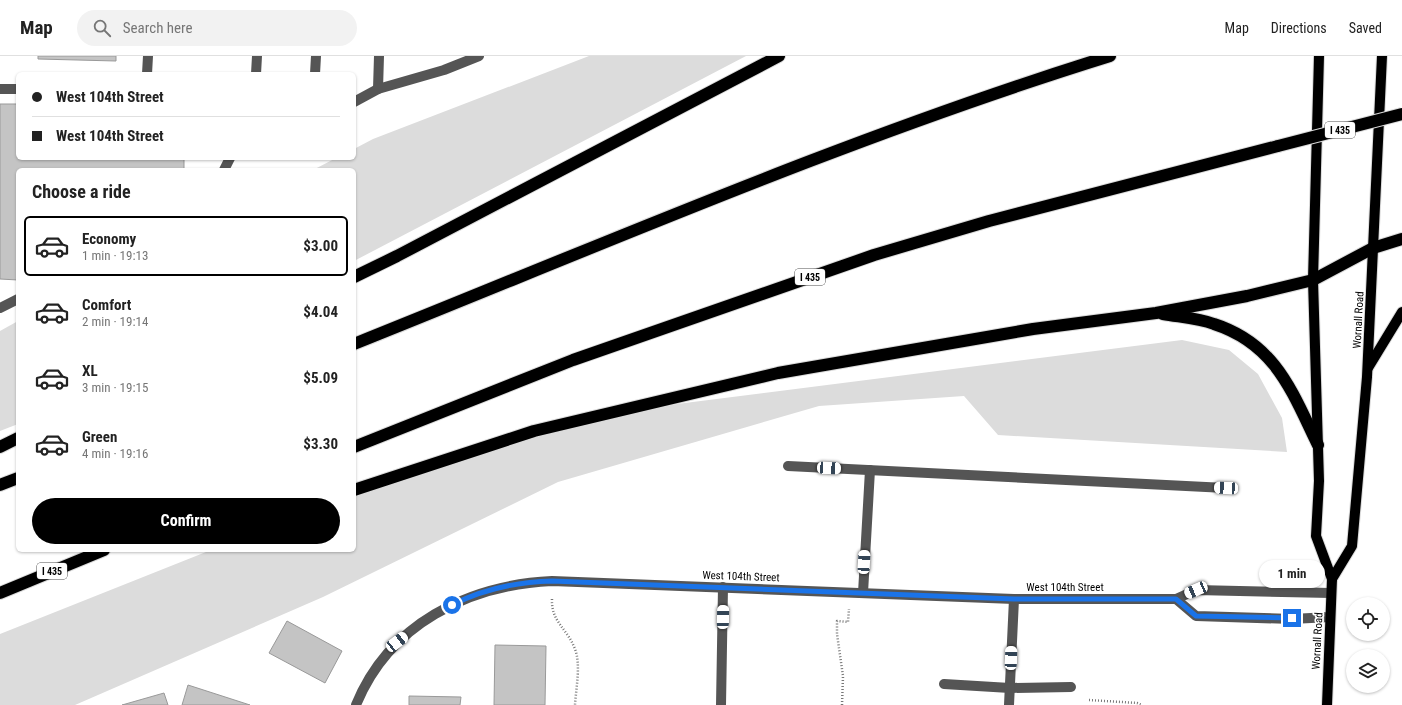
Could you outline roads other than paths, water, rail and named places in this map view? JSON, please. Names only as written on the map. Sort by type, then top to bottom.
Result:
[{"type":"highway","points":[[356,276],[398,256],[779,56]]},
{"type":"highway","points":[[356,343],[690,208],[891,130],[1110,56]]},
{"type":"highway","name":"I 435","points":[[356,446],[573,360],[874,255],[989,221],[1402,114]]},
{"type":"highway","points":[[356,489],[534,431],[778,373],[1033,329],[1156,313],[1247,296],[1313,280],[1373,248],[1402,239]]},
{"type":"highway","points":[[1156,313],[1214,324],[1245,339],[1269,357],[1286,382],[1318,445]]},
{"type":"highway","points":[[0,447],[16,439]]},
{"type":"highway","points":[[0,485],[16,479]]},
{"type":"highway","name":"I 435","points":[[0,593],[99,552]]},
{"type":"main road","name":"Wornall Road","points":[[1319,56],[1313,280],[1319,481],[1316,536],[1332,579],[1326,705]]},
{"type":"main road","name":"Wornall Road","points":[[1332,579],[1352,546],[1367,370],[1382,56]]},
{"type":"main road","points":[[1367,370],[1402,312]]},
{"type":"street","points":[[147,72],[148,56]]},
{"type":"street","points":[[256,72],[257,56]]},
{"type":"street","points":[[315,72],[316,56]]},
{"type":"street","points":[[378,89],[379,56]]},
{"type":"street","points":[[356,101],[378,89],[444,70],[480,56]]},
{"type":"street","points":[[0,89],[16,89]]},
{"type":"street","points":[[0,308],[16,300]]},
{"type":"street","points":[[788,466],[1226,488]]},
{"type":"street","points":[[862,593],[870,470]]},
{"type":"street","name":"West 104th Street","points":[[356,705],[374,670],[397,642],[428,618],[464,599],[499,587],[527,582],[552,581],[1014,599],[1176,599],[1196,590],[1331,593]]},
{"type":"street","points":[[721,705],[723,587]]},
{"type":"street","points":[[1009,705],[1014,599]]},
{"type":"street","points":[[1176,599],[1196,616],[1292,618],[1330,617]]},
{"type":"street","points":[[944,684],[1010,688],[1071,687]]}]
